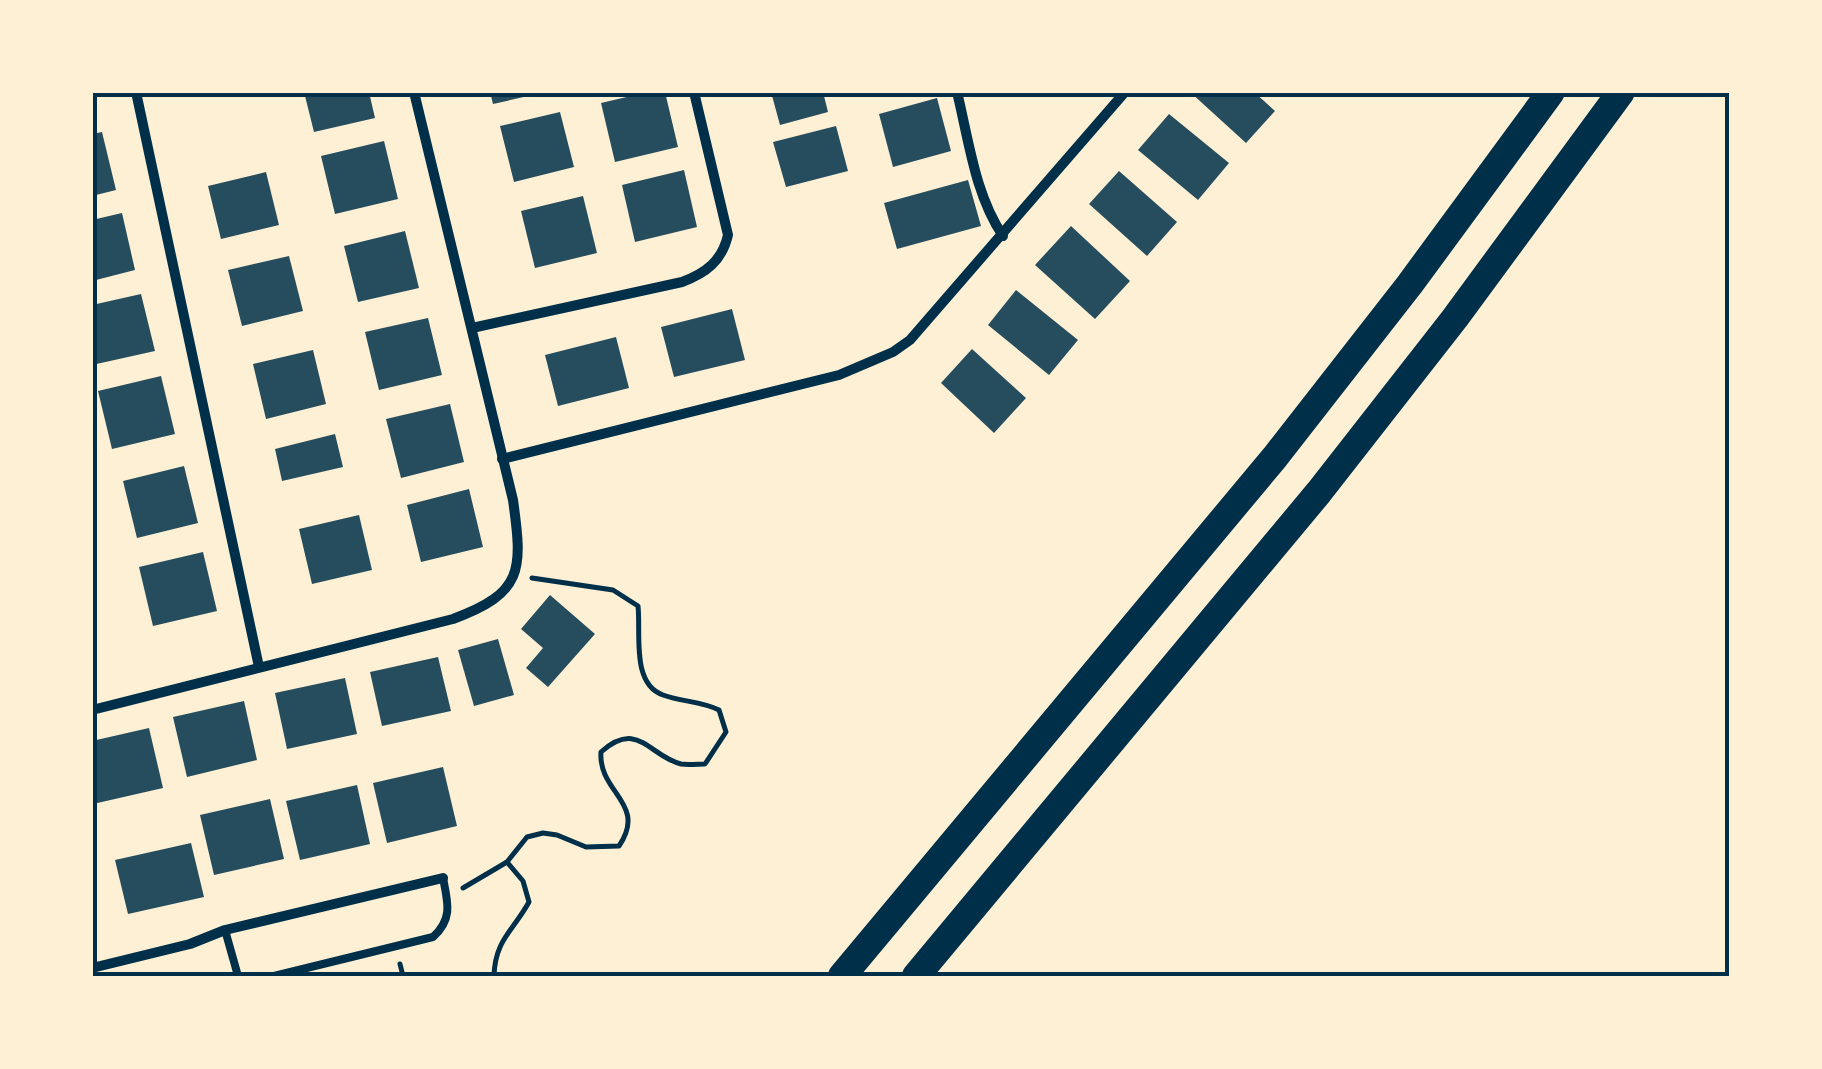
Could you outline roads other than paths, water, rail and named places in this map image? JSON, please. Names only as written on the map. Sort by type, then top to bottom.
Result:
[{"type":"highway","points":[[842,976],[1275,457],[1410,284],[1551,92]]},
{"type":"highway","points":[[916,976],[1319,492],[1621,92]]},
{"type":"street","points":[[136,92],[260,666]]},
{"type":"street","points":[[92,710],[453,619],[483,608],[504,593],[514,575],[516,525],[414,92]]},
{"type":"street","points":[[472,328],[682,282],[702,274],[715,263],[725,251],[728,236],[694,92]]},
{"type":"street","points":[[957,92],[982,193],[991,218],[1004,236]]},
{"type":"street","points":[[502,459],[840,375],[910,340],[1125,92]]},
{"type":"street","points":[[92,968],[190,944],[225,930],[442,878]]},
{"type":"lane","points":[[274,976],[433,937],[444,927],[449,910],[442,878]]},
{"type":"lane","points":[[225,930],[238,976]]}]
